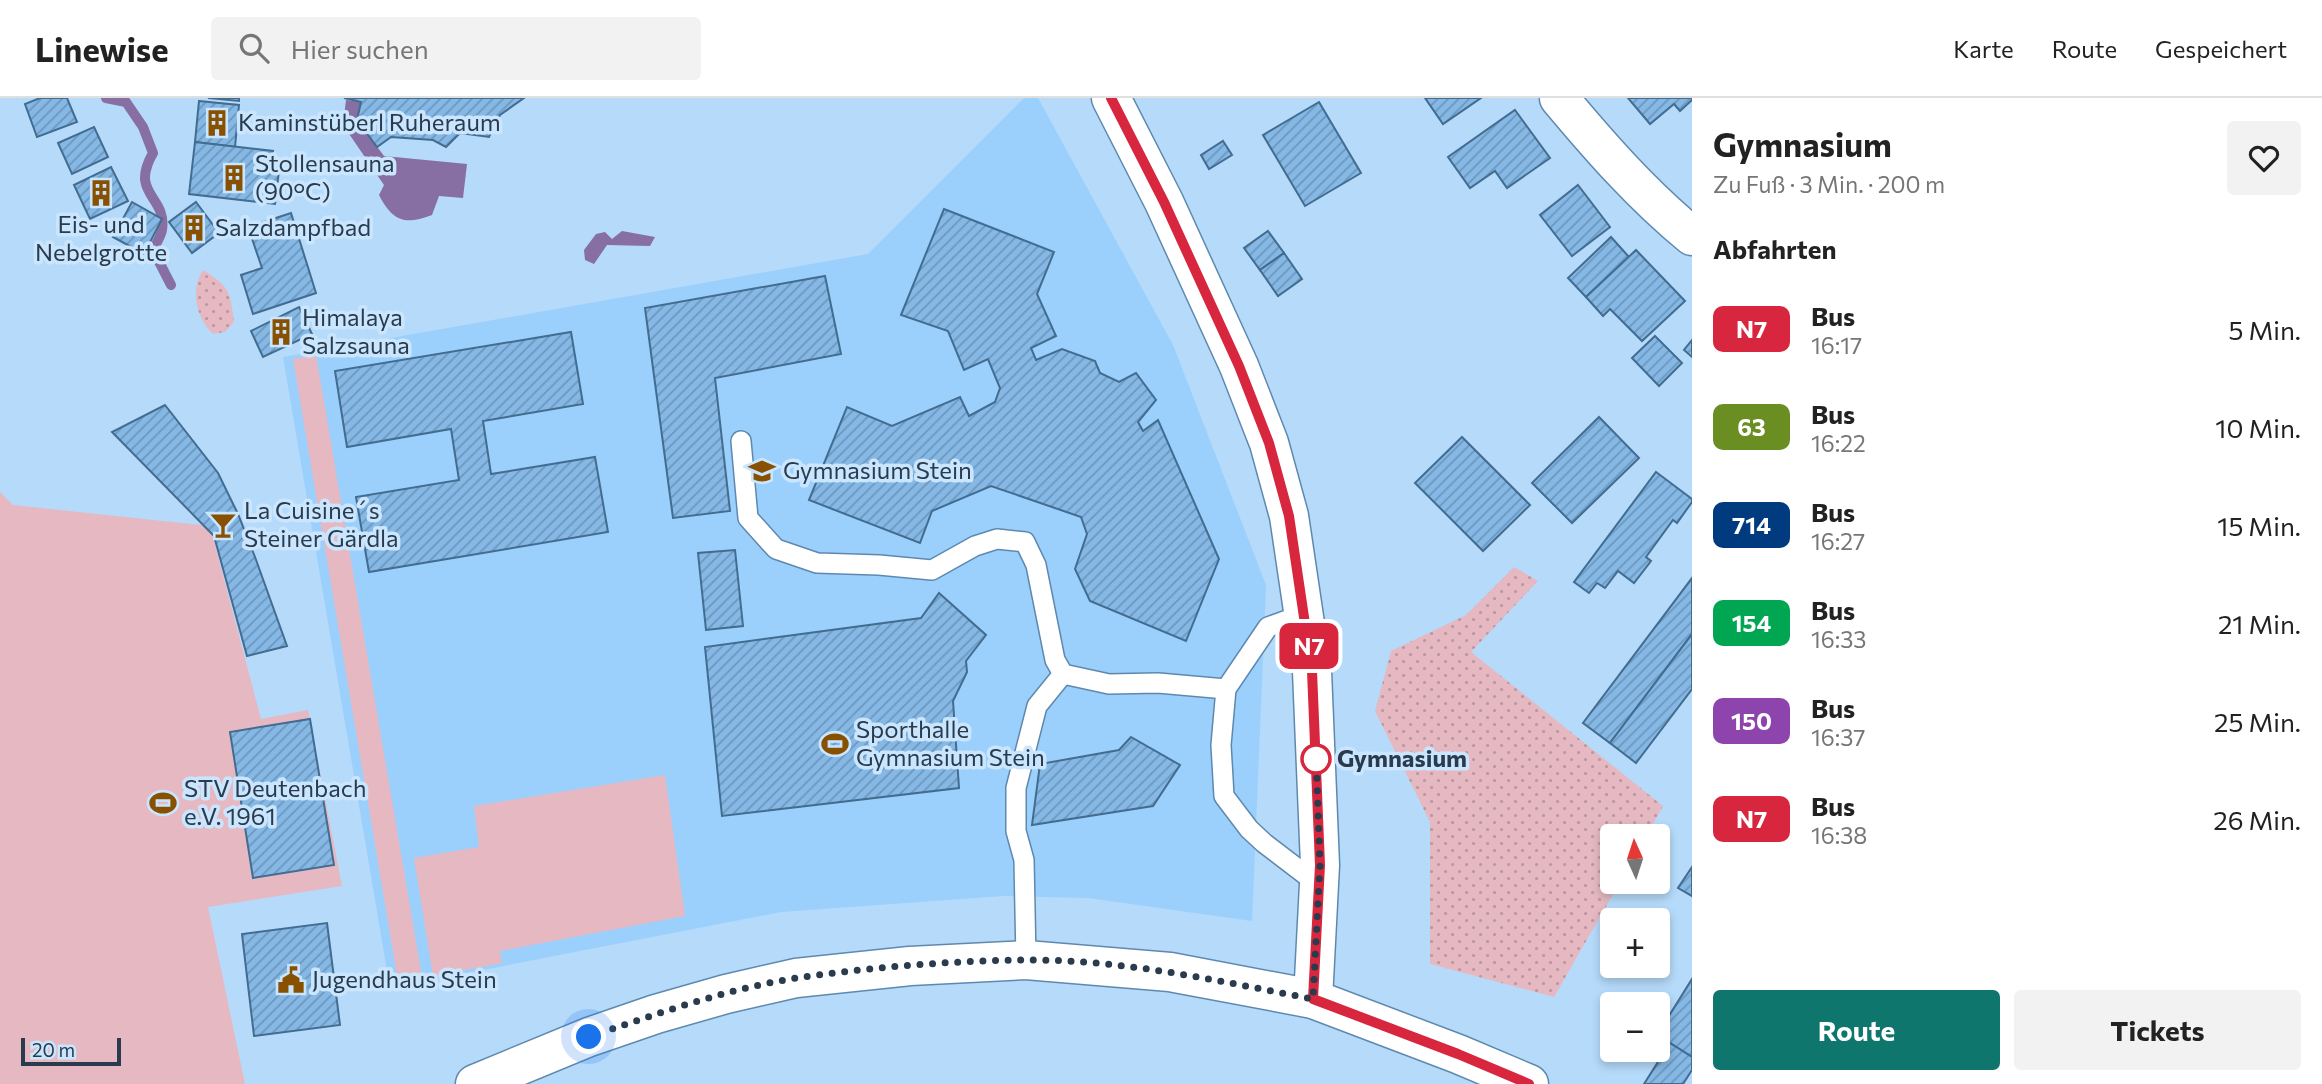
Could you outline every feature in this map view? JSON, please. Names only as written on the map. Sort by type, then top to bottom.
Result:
[{"type":"street","points":[[1111,98],[1164,202],[1239,366],[1269,443],[1289,516],[1312,671],[1319,885],[1313,999]]},
{"type":"street","points":[[1559,98],[1608,156],[1673,221],[1692,236]]},
{"type":"street","points":[[475,1084],[633,1021],[796,978],[910,965],[1026,960],[1170,972],[1313,999],[1529,1084]]},
{"type":"lane","points":[[741,441],[748,518],[776,549],[817,563],[932,570],[975,546],[997,539],[1025,542],[1036,565],[1055,660],[1063,674],[1109,684],[1157,683],[1226,689]]},
{"type":"lane","points":[[1304,614],[1268,627],[1226,689],[1221,746],[1224,796],[1249,829],[1319,885]]},
{"type":"lane","points":[[1026,960],[1024,860],[1016,831],[1016,788],[1037,706],[1063,674]]},
{"type":"shaded area","name":"Gymnasium Stein","points":[[1024,98],[1038,98],[1173,345],[1266,585],[1252,921],[1088,898],[1003,896],[781,912],[390,988],[283,357],[868,254]]},
{"type":"shaded area","points":[[346,100],[361,102],[357,120],[384,156],[467,164],[463,198],[439,196],[432,215],[414,220],[401,219],[389,211],[379,195],[384,185],[343,125]]},
{"type":"shaded area","points":[[622,231],[655,237],[650,246],[607,245],[594,264],[585,260],[584,250],[596,234],[605,232],[612,239]]},
{"type":"shaded area","points":[[203,270],[219,281],[230,296],[234,322],[225,332],[213,334],[199,312],[196,295]]},
{"type":"shaded area","points":[[316,355],[422,977],[398,981],[293,359]]},
{"type":"shaded area","name":"STV Deutenbach e.V. 1961","points":[[0,492],[13,505],[210,526],[261,719],[308,710],[342,886],[208,907],[245,1084],[0,1084]]},
{"type":"shaded area","points":[[1514,567],[1538,581],[1471,652],[1663,806],[1653,824],[1600,824],[1600,894],[1613,894],[1605,908],[1600,908],[1600,917],[1554,997],[1430,964],[1430,822],[1375,711],[1391,651],[1466,615]]},
{"type":"shaded area","points":[[665,775],[685,916],[500,951],[502,963],[433,976],[414,858],[479,847],[474,806]]},
{"type":"building","points":[[40,98],[67,98],[77,122],[37,137],[25,104]]},
{"type":"building","points":[[208,98],[239,98],[239,101]]},
{"type":"building","points":[[344,98],[524,98],[500,115],[489,137],[460,133],[446,147],[433,140],[391,137],[377,147],[357,120],[361,102]]},
{"type":"building","points":[[1425,98],[1481,98],[1443,124]]},
{"type":"building","points":[[1628,98],[1692,100],[1680,111],[1674,104],[1650,124]]},
{"type":"building","name":"Kaminstüberl Ruheraum","points":[[199,101],[239,105],[235,147],[195,142]]},
{"type":"building","points":[[1319,102],[1361,173],[1305,206],[1263,135]]},
{"type":"building","points":[[1515,110],[1550,158],[1507,188],[1495,171],[1470,188],[1448,157]]},
{"type":"building","points":[[94,127],[108,157],[72,174],[58,143]]},
{"type":"building","points":[[1223,141],[1232,155],[1209,169],[1201,155]]},
{"type":"building","name":"Stollensauna (90°C)","points":[[195,142],[273,151],[272,161],[280,162],[275,204],[189,194]]},
{"type":"building","name":"Eis- und Nebelgrotte","points":[[111,167],[128,201],[90,219],[74,185]]},
{"type":"building","points":[[1578,185],[1610,227],[1572,256],[1540,215]]},
{"type":"building","points":[[132,202],[162,219],[144,254],[113,237]]},
{"type":"building","name":"Salzdampfbad","points":[[196,202],[219,233],[192,253],[169,222]]},
{"type":"building","name":"Gymnasium Stein","points":[[944,209],[1054,252],[1037,294],[1056,336],[1031,348],[1036,360],[1062,349],[1095,361],[1100,373],[1119,382],[1136,373],[1156,400],[1138,422],[1143,431],[1158,420],[1219,559],[1186,641],[1090,601],[1075,569],[1087,534],[1081,517],[991,486],[932,511],[920,543],[809,500],[847,407],[892,426],[960,397],[969,416],[995,402],[1000,388],[988,359],[964,370],[948,331],[901,315]]},
{"type":"building","points":[[291,213],[316,293],[253,314],[241,275],[262,268],[248,227]]},
{"type":"building","points":[[1268,231],[1284,253],[1260,270],[1244,248]]},
{"type":"building","points":[[1611,237],[1629,257],[1586,297],[1568,278]]},
{"type":"building","points":[[1636,250],[1685,301],[1642,341],[1610,309],[1603,316],[1586,297]]},
{"type":"building","points":[[1284,253],[1302,279],[1278,296],[1260,270]]},
{"type":"building","points":[[825,276],[841,354],[715,378],[730,511],[673,518],[645,308]]},
{"type":"building","name":"Himalaya Salzsauna","points":[[299,307],[312,334],[263,357],[251,331]]},
{"type":"building","points":[[571,332],[583,404],[483,421],[491,474],[595,457],[608,532],[369,572],[356,497],[459,480],[451,429],[347,447],[335,371]]},
{"type":"building","points":[[1655,336],[1682,363],[1659,386],[1632,358]]},
{"type":"building","points":[[1692,340],[1692,357],[1684,350]]},
{"type":"building","name":"La Cuisine´s Steiner Gärdla","points":[[165,405],[218,473],[238,514],[287,646],[247,656],[214,536],[112,432]]},
{"type":"building","points":[[1599,417],[1639,458],[1572,523],[1532,483]]},
{"type":"building","points":[[1462,437],[1530,505],[1483,551],[1415,483]]},
{"type":"building","points":[[1656,472],[1692,499],[1692,502],[1677,523],[1673,520],[1646,557],[1651,561],[1634,583],[1618,571],[1605,588],[1597,583],[1589,593],[1574,582]]},
{"type":"building","points":[[735,550],[743,626],[706,630],[698,553]]},
{"type":"building","points":[[1692,578],[1692,634],[1610,743],[1583,723]]},
{"type":"building","name":"Sporthalle Gymnasium Stein","points":[[939,593],[986,635],[966,661],[967,672],[953,701],[959,788],[722,816],[705,647],[921,618]]},
{"type":"building","points":[[1692,634],[1692,689],[1636,763],[1610,743]]},
{"type":"building","points":[[310,719],[334,865],[253,878],[230,732]]},
{"type":"building","points":[[1131,737],[1180,765],[1153,806],[1032,825],[1040,764],[1119,750]]},
{"type":"building","points":[[1692,867],[1692,896],[1678,888]]},
{"type":"building","name":"Jugendhaus Stein","points":[[327,923],[340,1025],[254,1036],[242,934]]},
{"type":"building","points":[[1692,979],[1692,1057],[1670,1043],[1670,1014]]},
{"type":"building","points":[[1670,1043],[1692,1057],[1692,1070],[1683,1084],[1644,1084],[1658,1062],[1670,1062]]},
{"type":"waterway","points":[[106,98],[126,102],[143,127],[153,153],[145,178],[162,218],[161,232],[153,250],[171,285]]},
{"type":"bus line","name":"N7","points":[[1111,98],[1164,202],[1239,366],[1269,443],[1289,516],[1312,671],[1320,865],[1313,999],[1529,1084]]},
{"type":"place","name":"Kaminstüberl Ruheraum","points":[[217,123]]},
{"type":"place","name":"Stollensauna (90°C)","points":[[234,178]]},
{"type":"place","name":"Eis- und Nebelgrotte","points":[[101,193]]},
{"type":"place","name":"Salzdampfbad","points":[[194,228]]},
{"type":"place","name":"Himalaya Salzsauna","points":[[281,332]]},
{"type":"place","name":"Gymnasium Stein","points":[[762,471]]},
{"type":"place","name":"La Cuisine´s Steiner Gärdla","points":[[223,525]]},
{"type":"place","name":"Sporthalle Gymnasium Stein","points":[[835,744]]},
{"type":"place","name":"Gymnasium","points":[[1316,759]]},
{"type":"place","name":"STV Deutenbach e.V. 1961","points":[[163,803]]},
{"type":"place","name":"Jugendhaus Stein","points":[[291,980]]},
{"type":"route","points":[[589,1037],[679,1007],[796,978],[910,965],[1026,960],[1093,964],[1170,972],[1313,999],[1320,865],[1316,754],[1316,759]]}]
